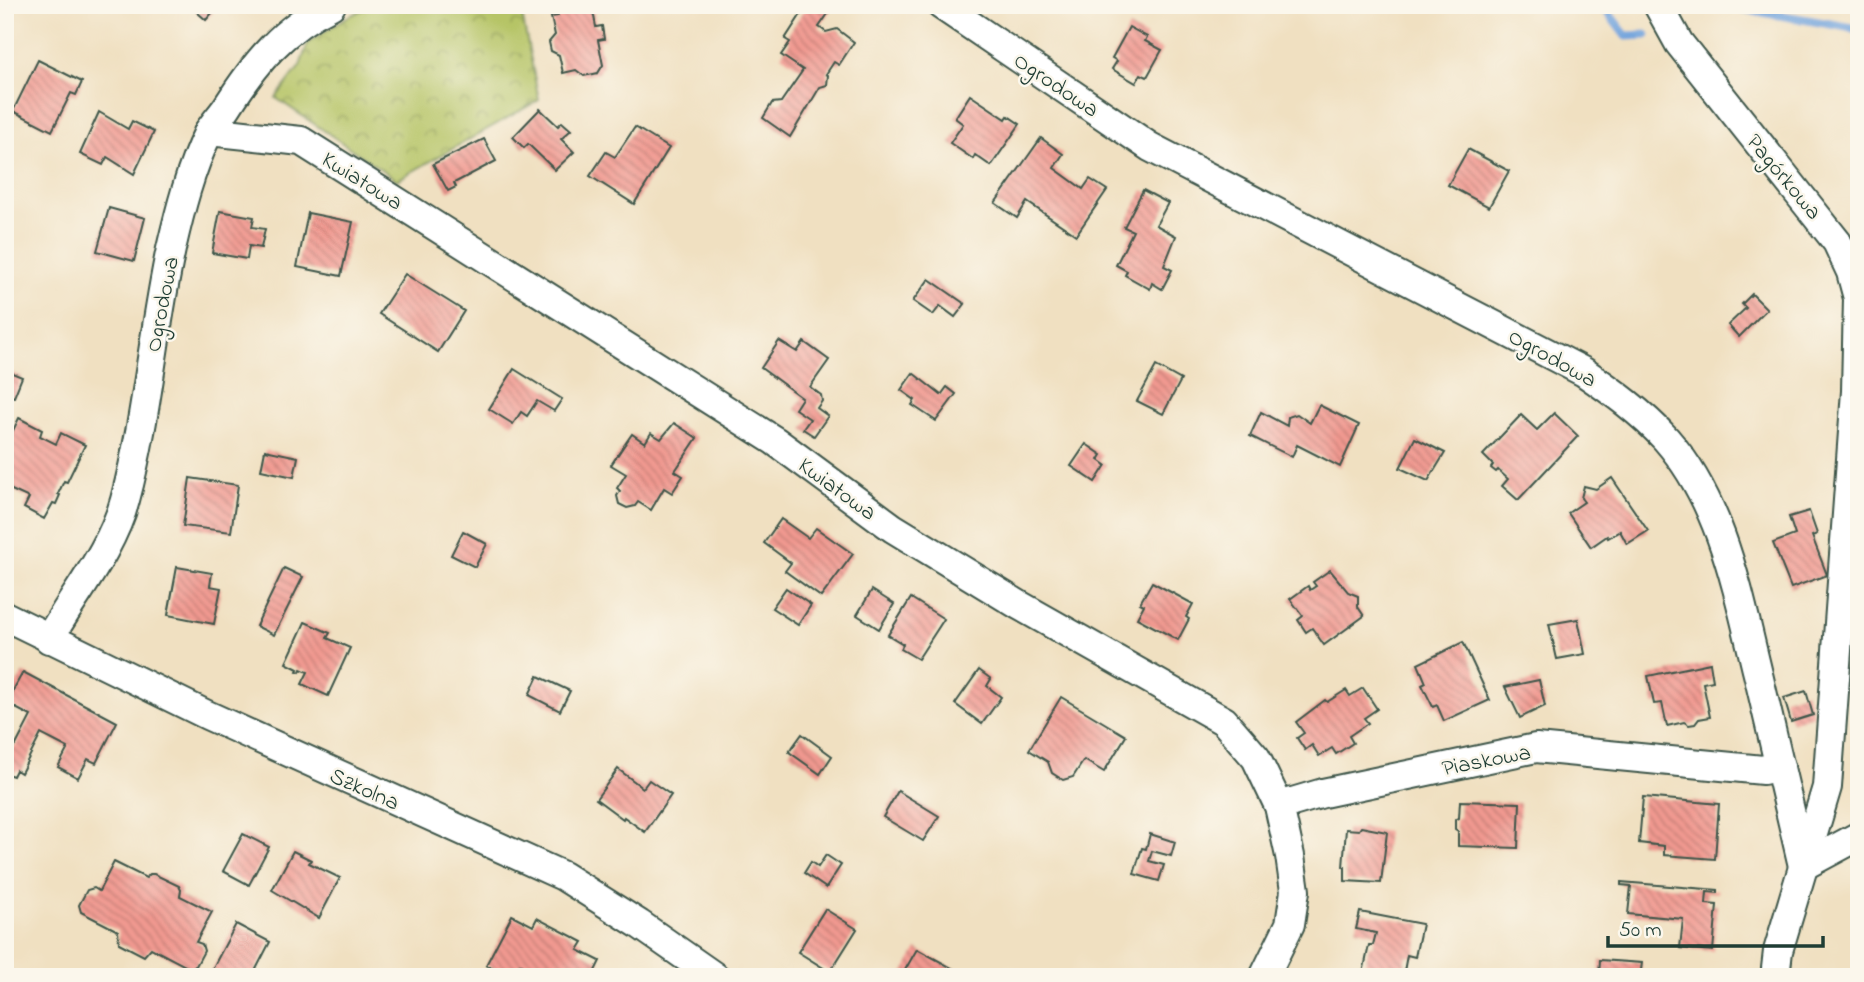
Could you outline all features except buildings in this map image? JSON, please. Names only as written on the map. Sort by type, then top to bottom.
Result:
[{"type":"street","name":"Ogrodowa","points":[[49,639],[113,535],[125,502],[162,292],[180,211],[209,131],[241,82],[271,48],[308,16],[331,5]]},
{"type":"street","name":"Ogrodowa","points":[[941,5],[1150,147],[1584,372],[1630,404],[1667,440],[1692,476],[1721,533],[1803,866],[1778,951],[1775,977]]},
{"type":"street","name":"Pagórkowa","points":[[1658,5],[1679,43],[1837,242],[1851,272],[1858,298],[1856,391],[1827,787],[1803,866]]},
{"type":"street","name":"Kwiatowa","points":[[209,131],[301,141],[775,441],[893,528],[1019,605],[1224,721],[1256,758],[1279,807],[1290,856],[1295,891],[1290,924],[1264,977]]},
{"type":"street","name":"Szkolna","points":[[5,617],[219,721],[563,876],[715,977]]},
{"type":"street","name":"Piaskowa","points":[[1279,807],[1323,793],[1536,748],[1763,770],[1780,766]]},
{"type":"street","points":[[1803,866],[1859,836]]},
{"type":"green space","points":[[372,5],[520,5],[539,100],[397,180],[276,98],[300,66],[308,43],[345,18]]},
{"type":"waterway","points":[[1602,5],[1626,36],[1646,35]]},
{"type":"waterway","points":[[1675,20],[1688,5]]},
{"type":"waterway","points":[[1722,5],[1859,29]]}]
